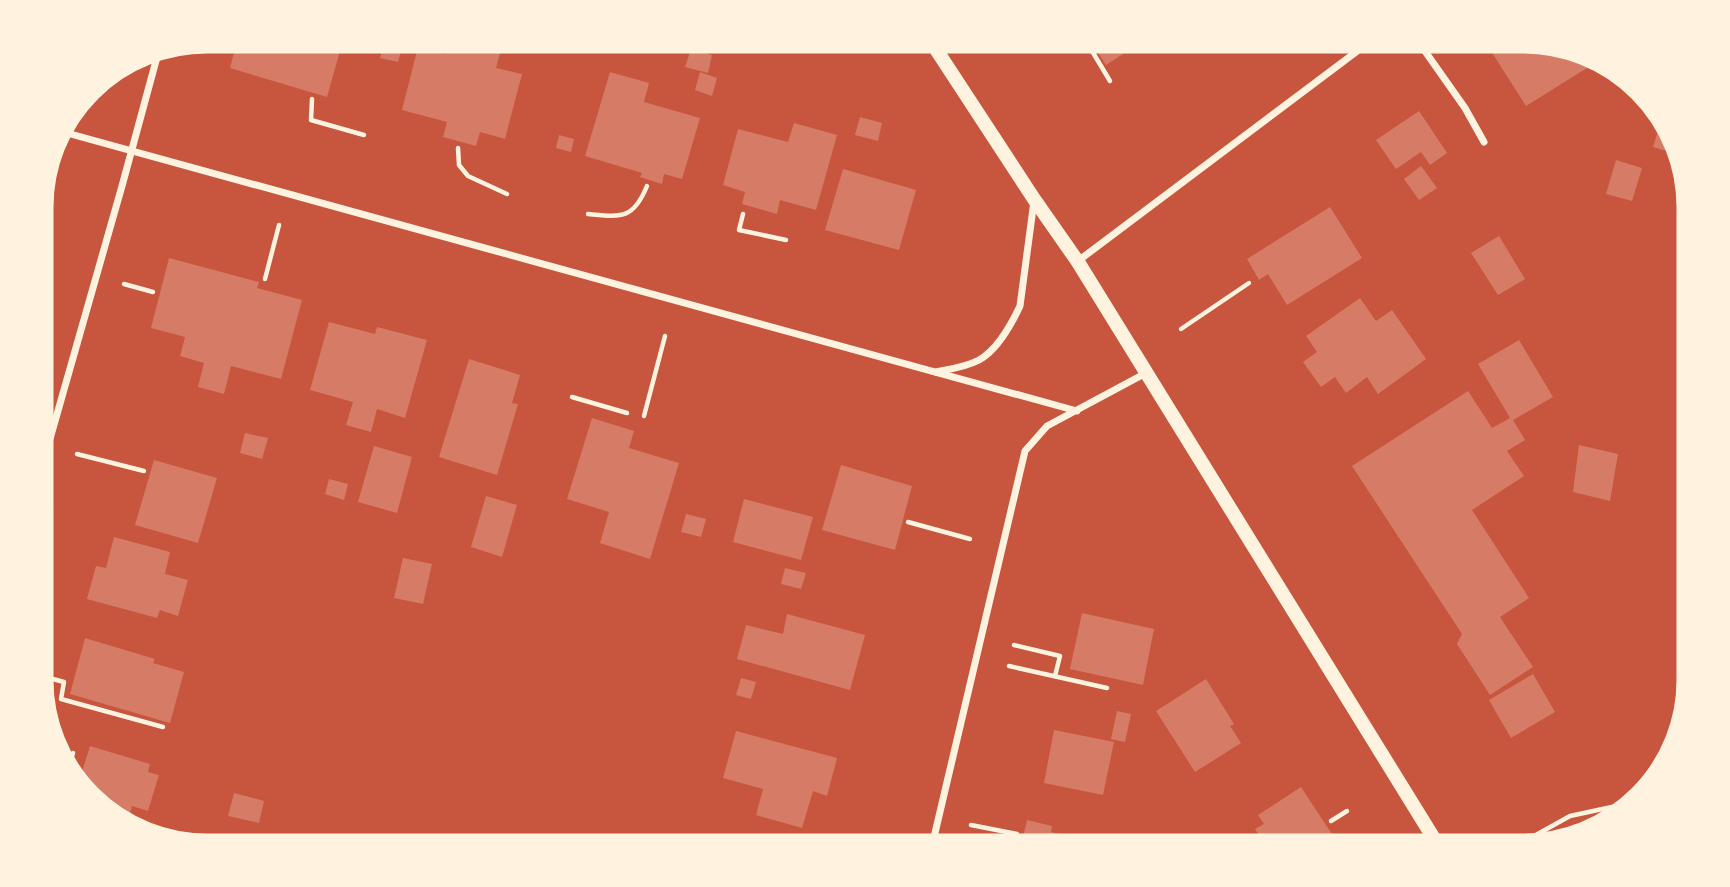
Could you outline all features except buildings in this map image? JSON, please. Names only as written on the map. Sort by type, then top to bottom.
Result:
[{"type":"main road","points":[[936,49],[1078,262],[1434,838]]},
{"type":"street","points":[[1078,262],[1361,49]]},
{"type":"street","points":[[1423,49],[1465,108],[1484,142]]},
{"type":"street","points":[[49,442],[157,57]]},
{"type":"street","points":[[67,133],[1077,411]]},
{"type":"street","points":[[935,372],[966,365],[984,357],[1005,333],[1015,316],[1020,306],[1034,198]]},
{"type":"street","points":[[934,838],[1025,451],[1048,426],[1147,373]]},
{"type":"path","points":[[1091,49],[1110,81]]},
{"type":"path","points":[[312,99],[310,120],[363,135]]},
{"type":"path","points":[[458,148],[459,165],[468,176],[507,194]]},
{"type":"path","points":[[588,214],[615,217],[631,212],[641,201],[648,186]]},
{"type":"path","points":[[743,214],[739,230],[786,240]]},
{"type":"path","points":[[265,279],[279,225]]},
{"type":"path","points":[[122,283],[153,292]]},
{"type":"path","points":[[1181,328],[1250,283]]},
{"type":"path","points":[[644,416],[666,336]]},
{"type":"path","points":[[572,397],[627,413]]},
{"type":"path","points":[[73,453],[144,471]]},
{"type":"path","points":[[908,522],[970,538]]},
{"type":"path","points":[[1014,645],[1060,656],[1055,676]]},
{"type":"path","points":[[1009,666],[1107,688]]},
{"type":"path","points":[[49,678],[64,682],[61,699],[163,727]]},
{"type":"path","points":[[71,760],[73,753]]},
{"type":"path","points":[[1531,838],[1570,816],[1618,806]]},
{"type":"path","points":[[1331,821],[1347,811]]},
{"type":"path","points":[[971,825],[1017,834]]}]
